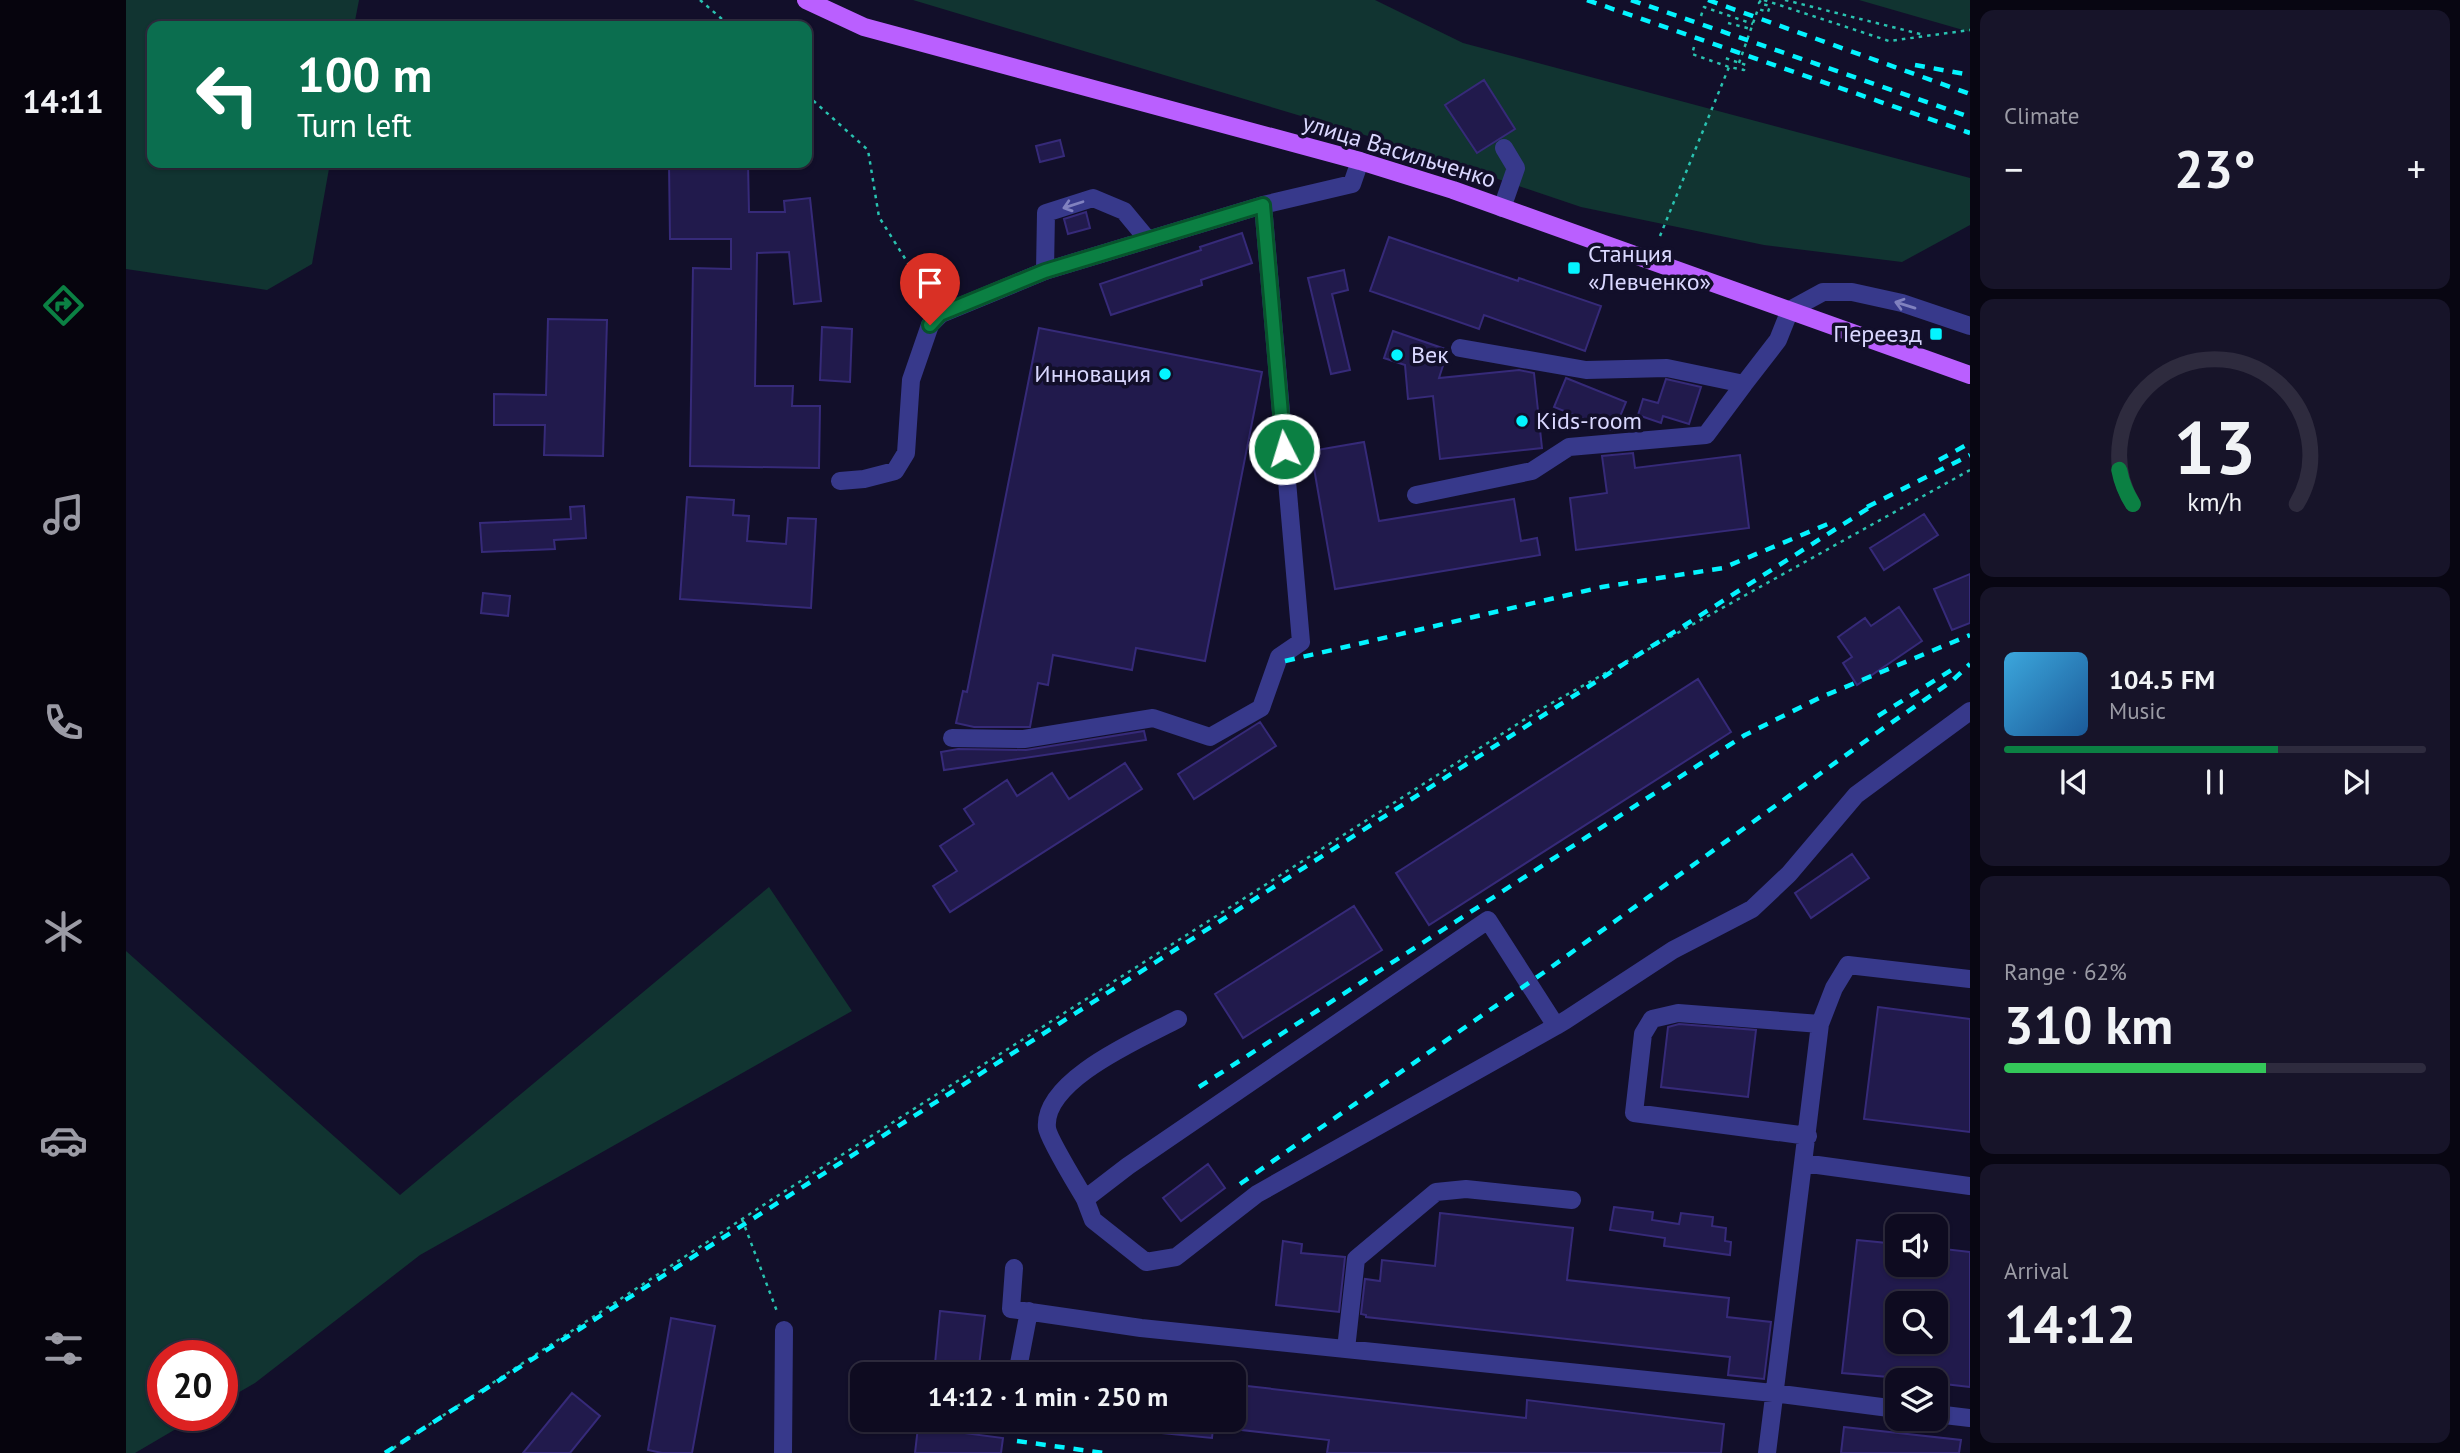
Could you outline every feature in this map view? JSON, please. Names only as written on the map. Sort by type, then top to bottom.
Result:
[{"type":"main road","name":"улица Васильченко","points":[[806,0],[864,27],[1360,161],[1453,190],[1970,375]]},
{"type":"street","points":[[1502,208],[1516,168],[1504,148]]},
{"type":"street","points":[[841,481],[864,479],[895,471],[906,453],[911,380],[930,325],[940,314],[1045,271],[1263,205],[1352,184],[1360,161]]},
{"type":"street","points":[[1045,271],[1046,213],[1093,198],[1124,211],[1148,240]]},
{"type":"street","points":[[952,738],[1024,739],[1153,718],[1210,737],[1261,708],[1279,657],[1301,642],[1263,205]]},
{"type":"street","points":[[1416,495],[1532,471],[1569,447],[1706,435],[1778,340],[1790,310],[1823,292],[1852,292],[1902,303],[1970,326]]},
{"type":"street","points":[[1460,348],[1586,370],[1667,368],[1744,384]]},
{"type":"street","points":[[1178,1019],[1077,1075],[1060,1091],[1049,1108],[1047,1129],[1085,1199],[1093,1220],[1146,1262],[1176,1257],[1257,1194],[1556,1026],[1672,950],[1752,909],[1789,874],[1856,796],[1970,711]]},
{"type":"street","points":[[1085,1199],[1128,1166],[1488,920],[1556,1026]]},
{"type":"street","points":[[1767,1453],[1808,1136],[1819,1024],[1833,988],[1848,965],[1970,979]]},
{"type":"street","points":[[1808,1136],[1634,1113],[1643,1034],[1652,1019],[1678,1013],[1819,1024]]},
{"type":"street","points":[[1803,1163],[1970,1186]]},
{"type":"street","points":[[1346,1349],[1356,1259],[1436,1192],[1466,1189],[1572,1200]]},
{"type":"street","points":[[1014,1268],[1011,1309],[1141,1328],[1773,1393],[1885,1407]]},
{"type":"street","points":[[1019,1362],[1029,1311]]},
{"type":"street","points":[[783,1453],[784,1330]]},
{"type":"street","points":[[1948,1415],[1970,1418]]},
{"type":"path","points":[[700,0],[724,21]]},
{"type":"path","points":[[1739,63],[1758,9],[1768,12],[1770,6],[1759,3],[1762,0],[1889,41],[1970,30]]},
{"type":"path","points":[[1785,0],[1926,36]]},
{"type":"path","points":[[1701,16],[1704,7],[1753,24]]},
{"type":"path","points":[[1728,23],[1751,29]]},
{"type":"path","points":[[1694,47],[1692,54],[1744,70],[1746,65],[1722,57]]},
{"type":"path","points":[[1660,236],[1730,67]]},
{"type":"path","points":[[812,100],[868,150],[879,217],[940,314]]},
{"type":"path","points":[[386,1453],[742,1219],[1541,709],[1970,470]]},
{"type":"path","points":[[742,1219],[784,1330]]},
{"type":"green space","points":[[126,0],[359,0],[355,21],[147,21],[147,168],[329,168],[312,264],[267,290],[126,269]]},
{"type":"green space","points":[[913,0],[1375,0],[1463,43],[1970,178],[1970,225],[1902,262],[1764,245],[1581,207],[1388,142]]},
{"type":"green space","points":[[1859,0],[1970,0],[1970,32]]},
{"type":"green space","points":[[769,887],[852,1011],[420,1255],[255,1383],[238,1393],[238,1340],[147,1340],[147,1431],[172,1431],[135,1453],[126,1453],[126,951],[400,1195]]},
{"type":"building","points":[[1484,80],[1515,129],[1477,153],[1445,105]]},
{"type":"building","points":[[1060,140],[1064,156],[1040,162],[1036,146]]},
{"type":"building","points":[[669,168],[748,168],[749,212],[785,212],[784,201],[810,198],[821,301],[794,304],[789,252],[757,253],[755,386],[793,386],[792,406],[820,406],[819,468],[690,466],[693,268],[731,269],[731,239],[670,239]]},
{"type":"building","points":[[1086,212],[1090,228],[1068,234],[1064,219]]},
{"type":"building","points":[[1242,233],[1252,263],[1201,280],[1202,285],[1111,315],[1100,284],[1201,250],[1200,247]]},
{"type":"building","points":[[1389,237],[1601,306],[1585,351],[1484,315],[1479,329],[1370,291]]},
{"type":"building","points":[[1344,270],[1348,290],[1332,294],[1350,370],[1331,374],[1308,278]]},
{"type":"building","points":[[548,319],[607,320],[603,456],[544,455],[545,425],[494,425],[494,394],[546,395]]},
{"type":"building","points":[[822,327],[852,329],[850,382],[820,380]]},
{"type":"building","points":[[1039,328],[1262,372],[1205,661],[1136,648],[1132,670],[1053,655],[1048,685],[1038,683],[1030,727],[974,727],[956,723],[963,691],[967,692]]},
{"type":"building","points":[[1393,331],[1448,350],[1439,378],[1519,370],[1534,373],[1542,448],[1440,459],[1433,396],[1408,399],[1405,365],[1384,358]]},
{"type":"building","points":[[1566,378],[1626,402],[1614,431],[1554,407]]},
{"type":"building","points":[[1666,379],[1701,387],[1689,424],[1663,416],[1661,423],[1638,415],[1643,399],[1658,403]]},
{"type":"building","points":[[1364,442],[1379,521],[1514,499],[1521,541],[1537,538],[1540,555],[1335,589],[1311,451]]},
{"type":"building","points":[[1633,453],[1635,468],[1740,455],[1749,528],[1576,550],[1570,498],[1607,493],[1602,456]]},
{"type":"building","points":[[687,497],[734,500],[733,515],[749,516],[747,541],[786,544],[788,518],[816,519],[811,608],[680,599]]},
{"type":"building","points":[[584,506],[586,538],[554,540],[555,549],[482,552],[480,523],[571,519],[570,507]]},
{"type":"building","points":[[1924,514],[1938,535],[1884,570],[1870,548]]},
{"type":"building","points":[[1970,574],[1970,623],[1952,630],[1934,589]]},
{"type":"building","points":[[483,593],[510,596],[508,616],[481,613]]},
{"type":"building","points":[[1899,607],[1922,641],[1857,685],[1843,663],[1852,657],[1838,637],[1865,618],[1871,626]]},
{"type":"building","points":[[1698,679],[1731,732],[1429,925],[1396,873]]},
{"type":"building","points":[[1260,722],[1276,746],[1194,799],[1178,774]]},
{"type":"building","points":[[1144,731],[1146,740],[944,770],[941,752],[958,749],[1026,750]]},
{"type":"building","points":[[1125,763],[1142,789],[950,912],[933,886],[957,871],[940,846],[974,824],[964,809],[1007,780],[1017,796],[1052,773],[1069,799]]},
{"type":"building","points":[[1852,854],[1869,878],[1811,918],[1795,893]]},
{"type":"building","points":[[1354,906],[1382,950],[1243,1038],[1215,994]]},
{"type":"building","points":[[1878,1007],[1970,1019],[1970,1132],[1864,1119]]},
{"type":"building","points":[[1679,1024],[1756,1030],[1748,1097],[1661,1087],[1668,1027]]},
{"type":"building","points":[[1208,1164],[1225,1188],[1181,1221],[1163,1198]]},
{"type":"building","points":[[1614,1207],[1653,1212],[1652,1220],[1679,1224],[1681,1213],[1713,1217],[1712,1226],[1726,1228],[1725,1241],[1731,1242],[1730,1255],[1664,1246],[1665,1238],[1610,1230]]},
{"type":"building","points":[[1440,1213],[1573,1228],[1567,1280],[1729,1298],[1727,1317],[1771,1322],[1764,1379],[1728,1375],[1730,1357],[1366,1317],[1361,1314],[1365,1279],[1380,1281],[1382,1260],[1435,1266]]},
{"type":"building","points":[[1857,1240],[1885,1243],[1885,1277],[1948,1277],[1948,1249],[1970,1252],[1970,1387],[1948,1384],[1948,1368],[1885,1368],[1885,1377],[1842,1373]]},
{"type":"building","points":[[1283,1241],[1302,1244],[1301,1253],[1345,1257],[1339,1312],[1276,1305]]},
{"type":"building","points":[[940,1311],[985,1316],[979,1362],[935,1362]]},
{"type":"building","points":[[671,1318],[715,1326],[692,1453],[648,1450]]},
{"type":"building","points":[[1247,1386],[1526,1418],[1527,1400],[1724,1424],[1721,1453],[1327,1453],[1329,1440],[1246,1430]]},
{"type":"building","points":[[572,1393],[600,1416],[570,1453],[523,1453]]},
{"type":"building","points":[[1844,1427],[1961,1440],[1959,1453],[1841,1453]]},
{"type":"building","points":[[917,1432],[957,1432],[1003,1438],[1001,1453],[915,1453]]},
{"type":"building","points":[[1152,1432],[1213,1432],[1212,1438]]},
{"type":"railway","points":[[1587,0],[1970,133]]},
{"type":"railway","points":[[1631,0],[1970,117]]},
{"type":"railway","points":[[1708,0],[1970,94]]},
{"type":"railway","points":[[1915,65],[1970,75]]},
{"type":"railway","points":[[1939,460],[1970,443]]},
{"type":"railway","points":[[1867,507],[1970,455]]},
{"type":"railway","points":[[385,1453],[1875,504]]},
{"type":"railway","points":[[1285,661],[1602,587],[1723,568],[1835,521]]},
{"type":"railway","points":[[1199,1087],[1745,735],[1819,698],[1970,635]]},
{"type":"railway","points":[[1240,1184],[1543,973],[1952,681],[1970,664]]},
{"type":"railway","points":[[1878,716],[1953,669]]},
{"type":"railway","points":[[1017,1441],[1104,1453]]},
{"type":"place","name":"Станция «Левченко»","points":[[1574,268]]},
{"type":"place","name":"Переезд","points":[[1936,334]]},
{"type":"place","name":"Век","points":[[1397,355]]},
{"type":"place","name":"Инновация","points":[[1165,374]]},
{"type":"place","name":"Kids-room","points":[[1522,421]]},
{"type":"route","points":[[930,325],[940,314],[1045,271],[1263,205],[1284,449]]}]
